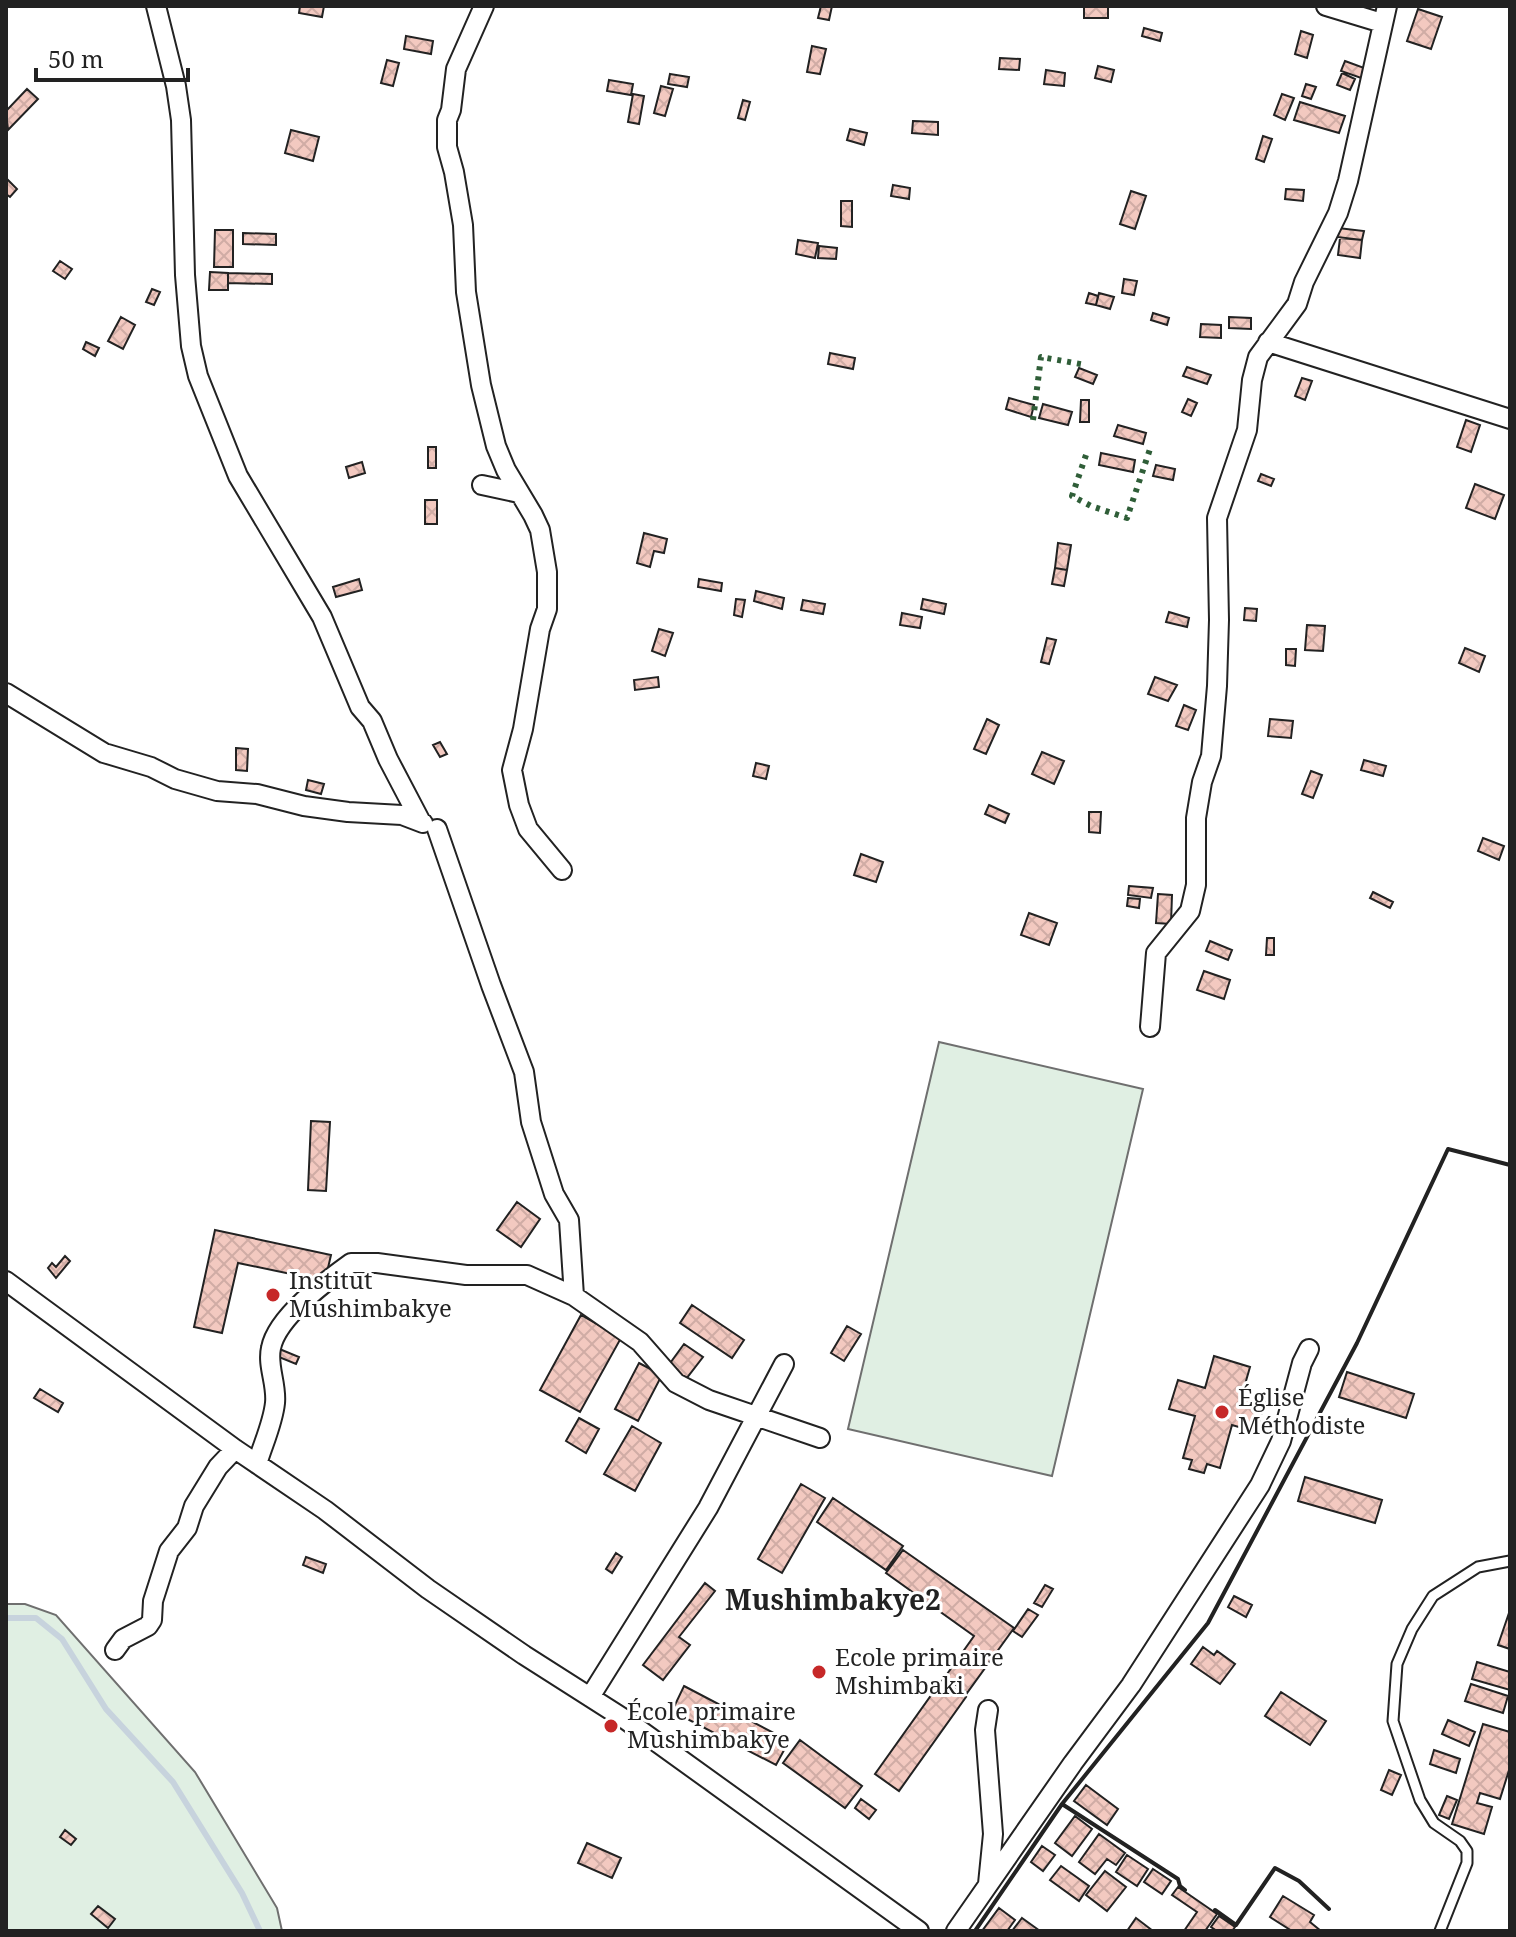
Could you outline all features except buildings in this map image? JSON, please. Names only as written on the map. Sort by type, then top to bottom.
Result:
[{"type":"street","points":[[156,6],[181,120],[185,275],[191,346],[198,376],[238,476],[322,617],[360,707],[372,721],[388,759],[429,826],[524,1072],[531,1122],[554,1194],[569,1220],[574,1296]]},
{"type":"street","points":[[484,6],[456,69],[447,120],[447,147],[463,225],[464,271],[475,358],[496,446],[540,530],[544,551],[545,618],[540,629],[523,729],[512,770],[519,805],[528,829],[562,870]]},
{"type":"street","points":[[1150,1027],[1156,953],[1190,911],[1196,885],[1196,818],[1202,782],[1211,756],[1215,715],[1219,620],[1217,518],[1247,430],[1252,380],[1258,357],[1297,304],[1304,282],[1338,213],[1348,181],[1384,14],[1326,6]]},
{"type":"street","points":[[1268,342],[1510,419]]},
{"type":"street","points":[[482,485],[519,493]]},
{"type":"street","points":[[6,693],[104,753],[151,767],[175,779],[217,791],[257,794],[304,806],[402,815],[429,826],[452,842]]},
{"type":"street","points":[[257,1464],[275,1404],[269,1358],[271,1344],[282,1322],[351,1263],[377,1263],[466,1275],[527,1275],[574,1296],[640,1342],[676,1383],[709,1400],[820,1438]]},
{"type":"street","points":[[6,1281],[235,1449],[325,1510],[428,1589],[626,1720],[919,1931]]},
{"type":"street","points":[[956,1931],[1131,1685],[1260,1485],[1281,1441],[1302,1363],[1309,1349]]},
{"type":"street","points":[[590,1697],[708,1508],[784,1364]]},
{"type":"street","points":[[115,1650],[123,1639],[148,1626],[152,1620],[153,1601],[169,1551],[187,1528],[194,1506],[218,1467],[235,1449]]},
{"type":"street","points":[[988,1710],[985,1730],[993,1834],[988,1886]]},
{"type":"lane","points":[[1440,1931],[1467,1863],[1467,1851],[1460,1841],[1434,1823],[1420,1800],[1393,1721],[1397,1664],[1412,1629],[1433,1596],[1478,1567],[1510,1561]]},
{"type":"green space","points":[[939,1042],[1143,1089],[1052,1476],[848,1429]]},
{"type":"green space","points":[[6,1604],[25,1604],[56,1615],[195,1772],[277,1908],[282,1931],[6,1931]]},
{"type":"waterway","points":[[6,1618],[36,1618],[62,1639],[106,1709],[173,1782],[242,1893],[260,1931]]},
{"type":"hedge","points":[[1033,420],[1041,357],[1086,365]]},
{"type":"hedge","points":[[1086,455],[1072,496],[1127,518],[1150,449]]},
{"type":"wall","points":[[975,1931],[1062,1804],[1208,1623],[1357,1343],[1448,1149],[1510,1165]]},
{"type":"wall","points":[[1062,1804],[1178,1879],[1185,1890]]},
{"type":"wall","points":[[1215,1910],[1236,1925],[1275,1868],[1299,1881],[1329,1909]]},
{"type":"place","name":"Institut Mushimbakye","points":[[273,1295]]},
{"type":"place","name":"Église Méthodiste","points":[[1222,1412]]},
{"type":"place","name":"Ecole primaire Mshimbaki","points":[[819,1672]]},
{"type":"place","name":"École primaire Mushimbakye","points":[[611,1726]]},
{"type":"district","name":"Mushimbakye2","points":[[833,1600]]}]
